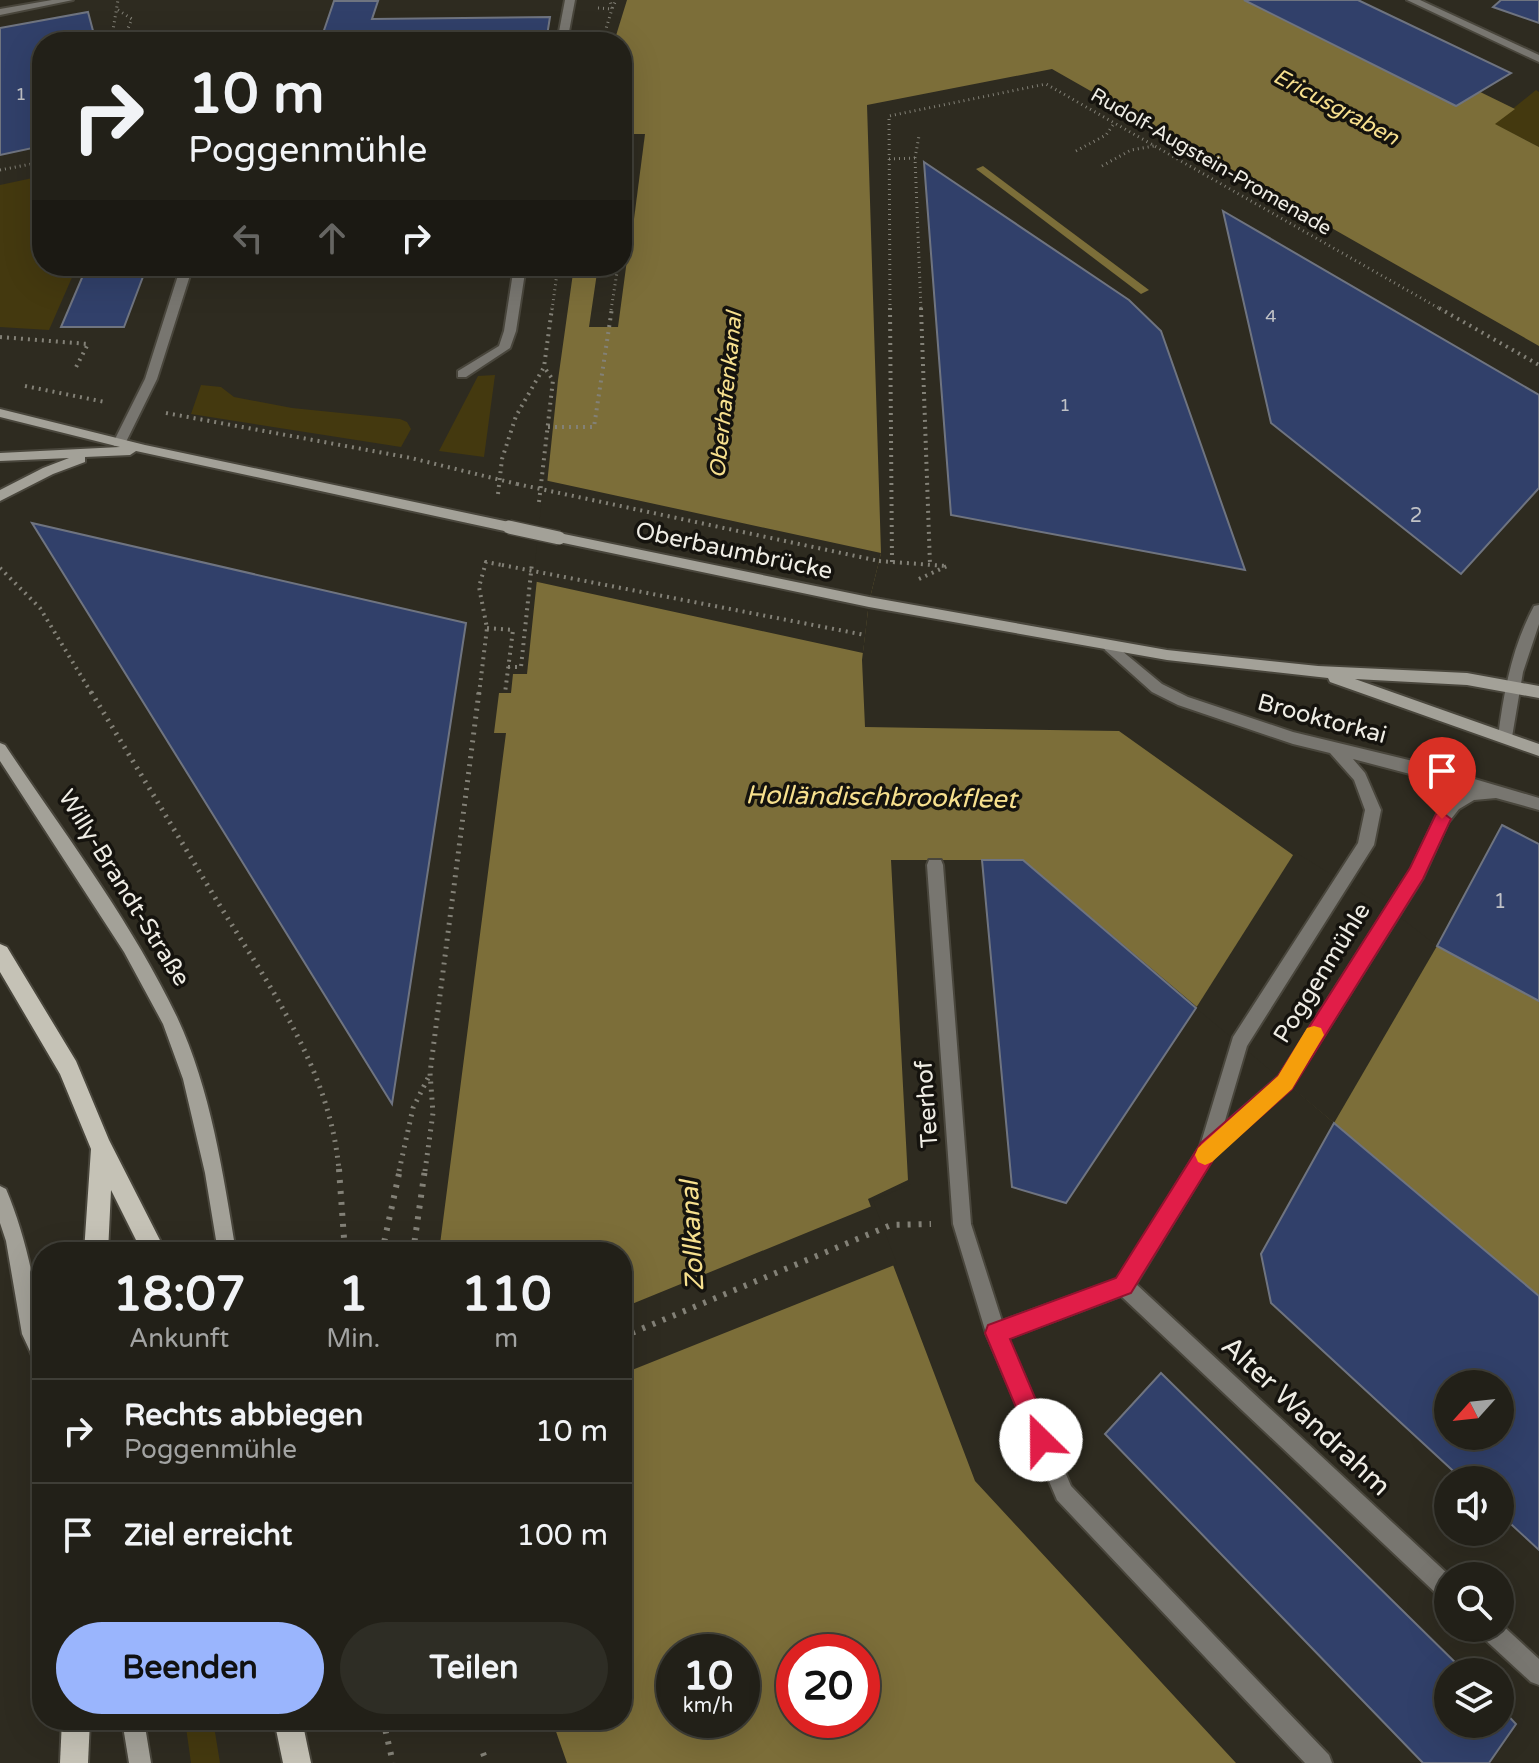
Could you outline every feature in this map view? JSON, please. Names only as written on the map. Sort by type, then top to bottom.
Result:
[{"type":"main road","name":"Oberbaumbrücke","points":[[0,413],[145,449],[509,527],[869,602],[1110,646],[1318,672],[1467,679],[1513,685]]},
{"type":"main road","name":"Oberbaumbrücke","points":[[0,457],[145,449]]},
{"type":"main road","points":[[0,496],[48,471],[93,454]]},
{"type":"main road","name":"Oberbaumbrücke","points":[[1318,672],[1505,737]]},
{"type":"main road","points":[[1513,685],[1539,692]]},
{"type":"main road","points":[[1505,737],[1539,750]]},
{"type":"main road","name":"Willy-Brandt-Straße","points":[[0,749],[130,947],[170,1021],[192,1079],[214,1173],[225,1242]]},
{"type":"main road","points":[[0,953],[68,1068],[101,1147],[149,1242]]},
{"type":"main road","points":[[96,1242],[101,1147]]},
{"type":"main road","points":[[0,1195],[15,1241],[32,1334]]},
{"type":"main road","points":[[74,1763],[76,1730]]},
{"type":"main road","points":[[135,1730],[140,1763]]},
{"type":"main road","points":[[290,1730],[297,1763]]},
{"type":"street","points":[[0,12],[68,0]]},
{"type":"street","points":[[564,32],[570,0]]},
{"type":"street","points":[[1412,0],[1539,59]]},
{"type":"street","points":[[119,443],[151,379],[184,276]]},
{"type":"street","points":[[462,374],[504,348],[510,331],[518,276]]},
{"type":"street","points":[[1505,737],[1513,685],[1531,625],[1539,610]]},
{"type":"street","name":"Brooktorkai","points":[[1110,646],[1157,688],[1183,701],[1246,724],[1539,804]]},
{"type":"street","name":"Poggenmühle","points":[[1124,1286],[1208,1150],[1239,1043],[1366,845],[1373,810],[1360,777],[1336,750]]},
{"type":"street","name":"Poggenmühle","points":[[1208,1150],[1285,1082],[1417,873],[1442,819],[1454,804],[1471,794],[1500,791]]},
{"type":"street","name":"Teerhof","points":[[935,865],[962,1224],[996,1333],[1064,1493],[1321,1763]]},
{"type":"street","points":[[996,1333],[1124,1286]]},
{"type":"street","name":"Alter Wandrahm","points":[[1124,1286],[1434,1576]]},
{"type":"street","points":[[1504,1642],[1539,1674]]},
{"type":"path","points":[[113,32],[118,0]]},
{"type":"path","points":[[610,0],[612,9]]},
{"type":"path","points":[[605,32],[616,0]]},
{"type":"path","points":[[598,8],[612,9]]},
{"type":"path","points":[[118,10],[132,19],[126,32]]},
{"type":"path","name":"Rudolf-Augstein-Promenade","points":[[892,563],[889,116],[1046,84],[1539,365]]},
{"type":"path","points":[[1076,151],[1106,135],[1115,122]]},
{"type":"path","points":[[919,136],[915,158],[930,565]]},
{"type":"path","points":[[632,156],[633,144]]},
{"type":"path","points":[[1102,166],[1131,150],[1155,146]]},
{"type":"path","points":[[889,159],[915,158]]},
{"type":"path","points":[[0,170],[32,164]]},
{"type":"path","points":[[500,481],[502,459],[516,416],[544,367],[557,276]]},
{"type":"path","points":[[548,427],[594,427],[616,276]]},
{"type":"path","points":[[0,337],[88,344],[74,371]]},
{"type":"path","points":[[544,367],[553,380],[546,446]]},
{"type":"path","points":[[58,392],[411,458],[500,481],[879,561],[947,566]]},
{"type":"path","points":[[414,1242],[433,1113],[430,1073],[487,628],[479,587],[486,562],[865,635]]},
{"type":"path","points":[[0,568],[40,608],[266,981],[312,1065],[332,1120],[344,1242]]},
{"type":"path","points":[[508,667],[521,667],[526,616]]},
{"type":"path","points":[[487,628],[513,630],[505,693]]},
{"type":"path","points":[[384,1242],[413,1108],[430,1073]]},
{"type":"path","points":[[632,1333],[891,1225],[923,1224]]},
{"type":"path","points":[[385,1730],[393,1763]]},
{"type":"path","points":[[483,1753],[487,1763]]},
{"type":"shaded area","points":[[1536,90],[1539,92],[1539,147],[1494,124]]},
{"type":"shaded area","points":[[32,178],[32,276],[73,276],[49,330],[0,327],[0,185]]},
{"type":"shaded area","points":[[495,375],[484,457],[439,451],[478,376]]},
{"type":"shaded area","points":[[201,385],[221,387],[234,397],[292,408],[400,419],[407,422],[411,429],[401,447],[191,414]]},
{"type":"shaded area","points":[[186,1730],[215,1730],[220,1763],[191,1763]]},
{"type":"water","points":[[627,0],[1292,0],[1515,109],[1495,124],[1539,147],[1539,346],[1052,69],[867,105],[881,553],[869,602],[862,660],[865,727],[1119,731],[1293,855],[1437,946],[1539,1001],[1539,1296],[1023,860],[891,860],[908,1180],[868,1199],[975,1481],[1236,1763],[567,1763],[555,1730],[632,1730],[632,1242],[440,1242],[506,733],[494,733],[499,693],[511,693],[513,674],[527,674],[558,380],[573,276],[632,276],[632,32],[617,32]]},
{"type":"water","points":[[983,166],[1149,290],[1141,294],[976,169]]},
{"type":"pier","points":[[632,134],[645,134],[634,219]]},
{"type":"pier","points":[[597,276],[625,276],[618,327],[589,327]]},
{"type":"pier","points":[[544,480],[881,553],[869,602],[863,653],[533,581]]},
{"type":"pier","points":[[1295,852],[1400,917],[1437,946],[1334,1123],[1196,1008]]},
{"type":"pier","points":[[911,1184],[873,1201],[897,1264],[632,1370],[632,1304],[872,1206],[870,1201]]},
{"type":"building","points":[[1244,0],[1358,0],[1511,73],[1456,106]]},
{"type":"building","points":[[1501,0],[1539,0],[1539,23],[1493,7]]},
{"type":"building","points":[[334,1],[378,1],[372,19],[550,17],[548,32],[323,32]]},
{"type":"building","points":[[88,12],[93,32],[32,32],[32,148],[0,155],[0,28]]},
{"type":"building","points":[[924,162],[1129,300],[1161,331],[1245,570],[951,515]]},
{"type":"building","points":[[1223,211],[1539,395],[1539,488],[1461,574],[1271,423]]},
{"type":"building","points":[[83,276],[143,276],[124,327],[61,327]]},
{"type":"building","points":[[32,523],[466,623],[392,1104],[230,842]]},
{"type":"building","points":[[1502,825],[1539,844],[1539,1001],[1437,946]]},
{"type":"building","points":[[982,860],[1023,860],[1196,1008],[1066,1203],[1012,1187]]},
{"type":"building","points":[[1334,1123],[1539,1296],[1539,1550],[1514,1527],[1514,1466],[1448,1466],[1271,1303],[1261,1254]]},
{"type":"building","points":[[1161,1373],[1451,1658],[1434,1658],[1434,1738],[1506,1738],[1489,1763],[1423,1763],[1105,1434]]},
{"type":"slow traffic","points":[[1205,1155],[1285,1082],[1314,1035]]},
{"type":"route","points":[[1041,1440],[996,1333],[1124,1286],[1208,1150],[1285,1082],[1417,873],[1442,819]]},
{"type":"water label","name":"Ericusgraben","points":[[1336,107]]},
{"type":"water label","name":"Oberhafenkanal","points":[[726,395]]},
{"type":"water label","name":"Holländischbrookfleet","points":[[881,797]]},
{"type":"water label","name":"Zollkanal","points":[[692,1236]]}]
